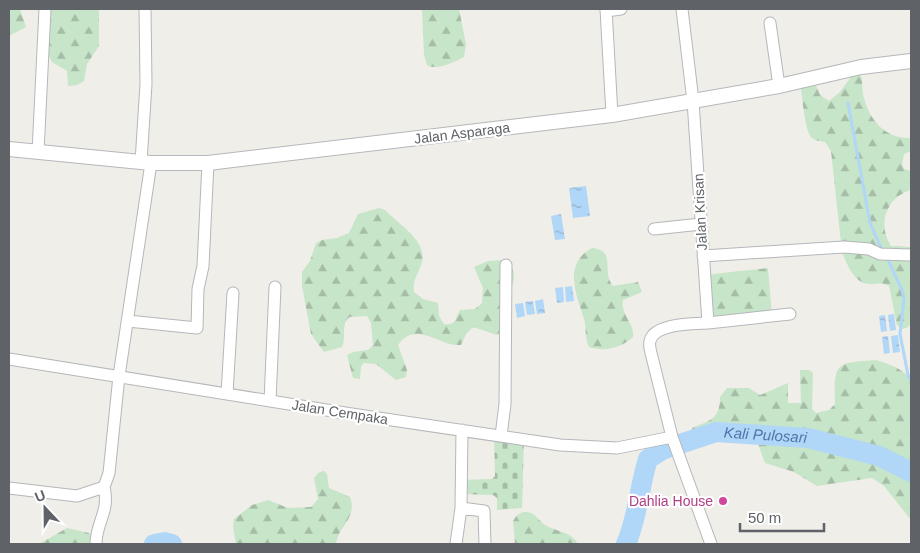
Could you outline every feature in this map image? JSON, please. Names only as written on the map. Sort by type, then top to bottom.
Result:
[{"type":"street","points":[[38,152],[45,9]]},
{"type":"street","points":[[96,544],[96,535],[107,504],[104,488],[109,473],[119,376],[128,321],[146,163],[145,9]]},
{"type":"street","points":[[612,115],[606,10],[621,9]]},
{"type":"street","name":"Jalan Krisan","points":[[682,9],[693,101],[708,322]]},
{"type":"street","points":[[770,22],[779,86]]},
{"type":"street","name":"Jalan Asparaga","points":[[9,149],[146,163],[208,163],[612,115],[779,86],[861,66],[911,62]]},
{"type":"street","points":[[128,321],[197,328],[198,289],[203,266],[208,163]]},
{"type":"street","points":[[654,229],[701,224]]},
{"type":"street","points":[[703,256],[844,247],[869,249],[880,254],[911,255]]},
{"type":"street","points":[[501,436],[505,404],[506,265]]},
{"type":"street","points":[[270,401],[275,287]]},
{"type":"street","points":[[227,394],[233,293]]},
{"type":"street","points":[[711,544],[675,445],[650,353],[650,340],[655,332],[668,327],[790,314]]},
{"type":"street","name":"Jalan Cempaka","points":[[9,358],[270,401],[501,436],[596,448],[675,445]]},
{"type":"street","points":[[456,544],[461,508],[462,430]]},
{"type":"street","points":[[9,488],[77,496],[104,488]]},
{"type":"street","points":[[461,508],[484,511],[485,544]]},
{"type":"green space","points":[[9,9],[20,9],[26,27],[9,36]]},
{"type":"green space","points":[[45,9],[99,9],[99,46],[87,64],[84,81],[77,85],[68,86],[67,71],[52,62],[47,52]]},
{"type":"green space","points":[[422,9],[459,9],[466,44],[464,57],[436,67],[427,65],[424,55]]},
{"type":"green space","points":[[853,74],[860,74],[864,98],[870,114],[880,127],[902,138],[911,138],[911,151],[904,154],[902,164],[904,169],[911,171],[911,190],[895,199],[886,213],[885,221],[887,238],[891,246],[911,247],[911,323],[903,329],[897,325],[889,286],[860,281],[855,277],[846,262],[842,252],[831,151],[825,142],[811,137],[805,118],[800,81],[815,83],[820,95],[829,101],[840,92]]},
{"type":"green space","points":[[379,208],[385,210],[404,227],[420,247],[422,262],[415,280],[414,292],[423,299],[438,303],[439,316],[444,324],[453,323],[460,310],[475,309],[482,303],[483,288],[474,267],[488,261],[506,260],[511,266],[514,276],[509,305],[511,326],[497,335],[473,327],[466,334],[461,345],[453,345],[420,334],[412,334],[398,345],[407,370],[406,377],[396,380],[376,364],[364,363],[361,366],[360,379],[353,378],[347,355],[353,352],[368,350],[373,345],[371,323],[367,316],[350,317],[344,326],[342,347],[324,352],[311,334],[302,286],[302,272],[310,261],[316,243],[349,233],[358,214]]},
{"type":"green space","points":[[592,248],[604,253],[608,274],[613,286],[638,282],[642,292],[623,300],[624,310],[632,327],[633,337],[623,344],[607,349],[589,347],[574,281],[574,271],[577,263]]},
{"type":"green space","points":[[768,268],[772,316],[708,323],[704,275]]},
{"type":"green space","points":[[876,360],[901,370],[911,381],[911,520],[884,486],[872,478],[817,486],[794,472],[765,463],[758,444],[753,440],[742,438],[700,441],[691,435],[692,428],[713,418],[720,404],[720,397],[727,388],[749,388],[760,395],[788,383],[788,403],[801,403],[800,370],[809,370],[813,373],[812,409],[816,413],[829,410],[835,404],[835,380],[840,367],[852,362]]},
{"type":"green space","points":[[494,435],[524,439],[522,508],[497,510],[497,498],[493,495],[461,494],[461,480],[492,479],[495,476]]},
{"type":"green space","points":[[324,471],[327,474],[329,488],[350,497],[352,504],[350,516],[340,532],[336,544],[236,544],[233,527],[234,519],[252,505],[268,500],[288,508],[311,507],[318,499],[314,478],[318,473]]},
{"type":"green space","points":[[523,512],[531,513],[547,526],[572,537],[578,544],[515,544],[513,521],[517,515]]},
{"type":"green space","points":[[67,528],[89,533],[96,544],[39,544]]},
{"type":"water","points":[[586,186],[590,216],[573,218],[569,188]]},
{"type":"water","points":[[561,214],[565,239],[555,240],[551,216]]},
{"type":"water","points":[[572,286],[574,301],[566,302],[565,287]]},
{"type":"water","points":[[563,287],[564,302],[557,303],[555,288]]},
{"type":"water","points":[[543,299],[545,313],[537,314],[535,301]]},
{"type":"water","points":[[533,301],[535,314],[527,315],[525,302]]},
{"type":"water","points":[[523,303],[525,316],[517,318],[515,304]]},
{"type":"water","points":[[894,314],[896,330],[890,331],[888,315]]},
{"type":"water","points":[[885,315],[887,331],[881,332],[879,316]]},
{"type":"water","points":[[898,335],[900,352],[893,353],[891,336]]},
{"type":"water","points":[[888,336],[890,353],[884,354],[882,337]]},
{"type":"waterway","points":[[848,103],[870,223],[882,250]]},
{"type":"waterway","points":[[887,258],[902,290],[904,299],[900,334],[908,375],[911,381]]},
{"type":"waterway","name":"Kali Pulosari","points":[[626,544],[633,523],[648,459],[662,450],[716,432],[808,438],[879,456],[911,472]]},
{"type":"waterway","name":"Kali Pulosari","points":[[154,544],[165,542],[172,544]]},
{"type":"place","name":"Dahlia House","points":[[723,501]]}]
